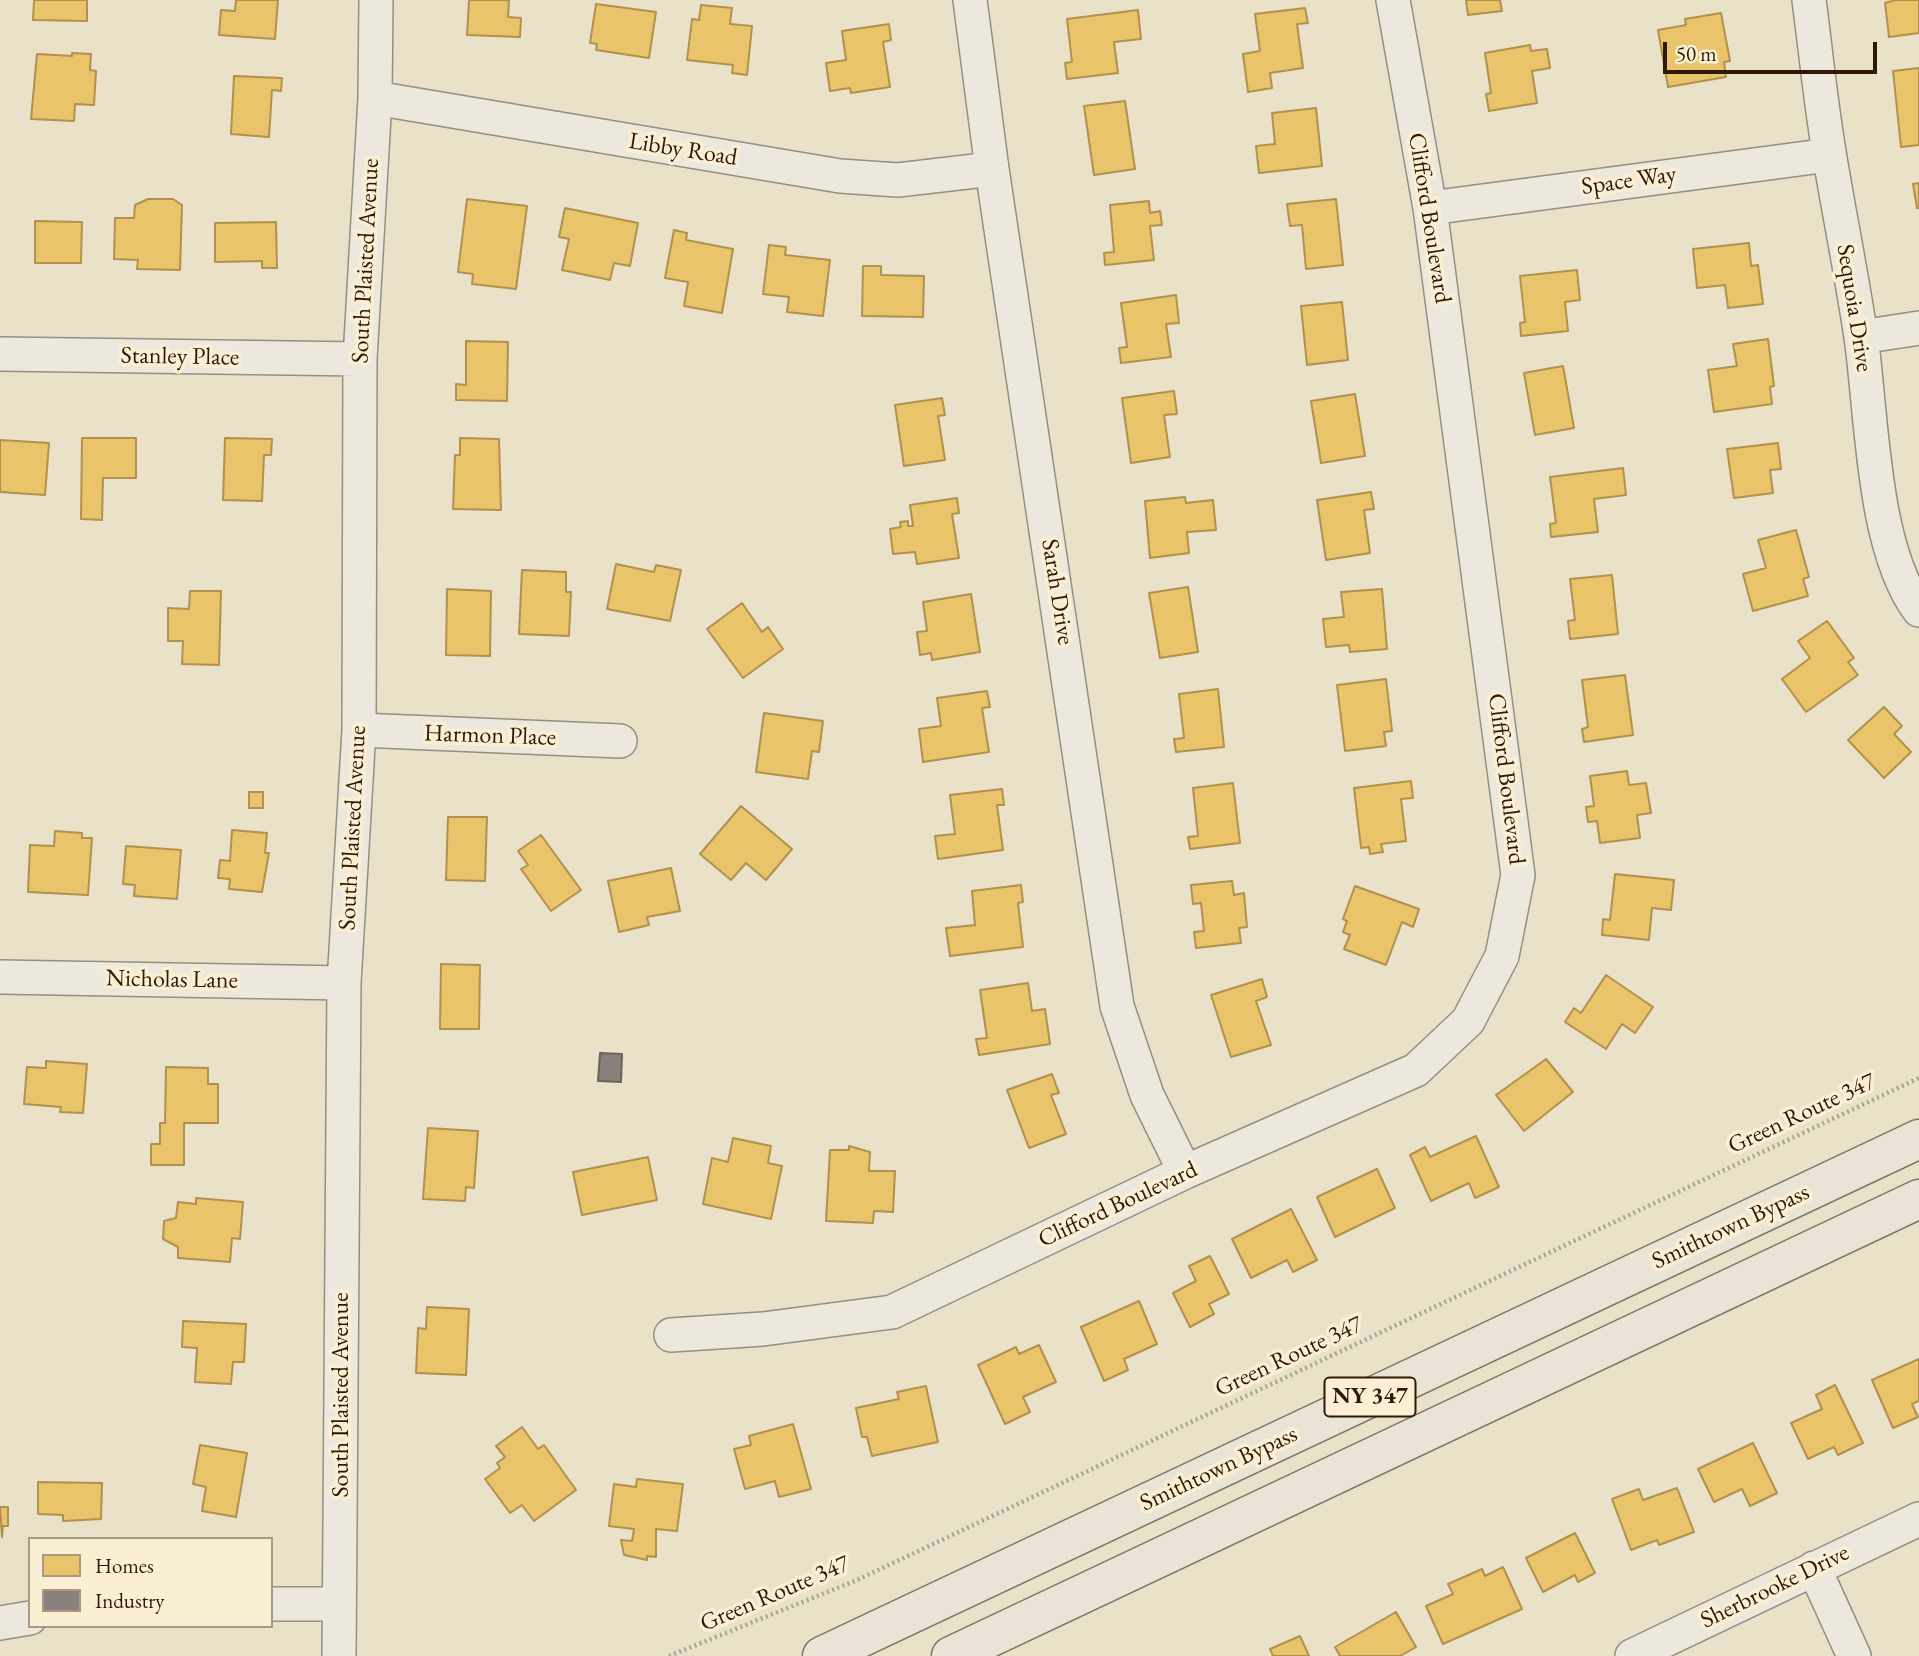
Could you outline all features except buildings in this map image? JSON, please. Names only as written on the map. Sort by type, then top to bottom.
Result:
[{"type":"highway","name":"Smithtown Bypass","points":[[822,1656],[1919,1139]]},
{"type":"highway","name":"NY 347","points":[[951,1656],[1919,1199]]},
{"type":"street","name":"South Plaisted Avenue","points":[[339,1656],[344,983],[359,730],[360,359],[375,98],[376,0]]},
{"type":"street","name":"Sarah Drive","points":[[970,0],[992,169],[1117,1006],[1147,1095],[1185,1172]]},
{"type":"street","name":"Clifford Boulevard","points":[[671,1335],[763,1329],[892,1312],[1185,1172],[1416,1070],[1468,1021],[1502,956],[1518,875],[1430,208],[1393,0]]},
{"type":"street","name":"Sequoia Drive","points":[[1809,0],[1829,155],[1861,337],[1873,443],[1891,551],[1908,595],[1919,610]]},
{"type":"street","name":"Libby Road","points":[[375,98],[840,176],[898,180],[992,169]]},
{"type":"street","name":"Space Way","points":[[1430,208],[1829,155]]},
{"type":"street","points":[[1861,337],[1919,328]]},
{"type":"street","name":"Stanley Place","points":[[0,354],[360,359]]},
{"type":"street","name":"Harmon Place","points":[[359,730],[620,741]]},
{"type":"street","name":"Nicholas Lane","points":[[0,977],[344,983]]},
{"type":"street","name":"Sherbrooke Drive","points":[[1632,1656],[1919,1519]]},
{"type":"street","points":[[1814,1568],[1854,1656]]},
{"type":"street","points":[[273,1604],[339,1604]]},
{"type":"street","points":[[0,1623],[28,1618]]},
{"type":"path","name":"Green Route 347","points":[[669,1656],[857,1580],[1919,1078]]}]
